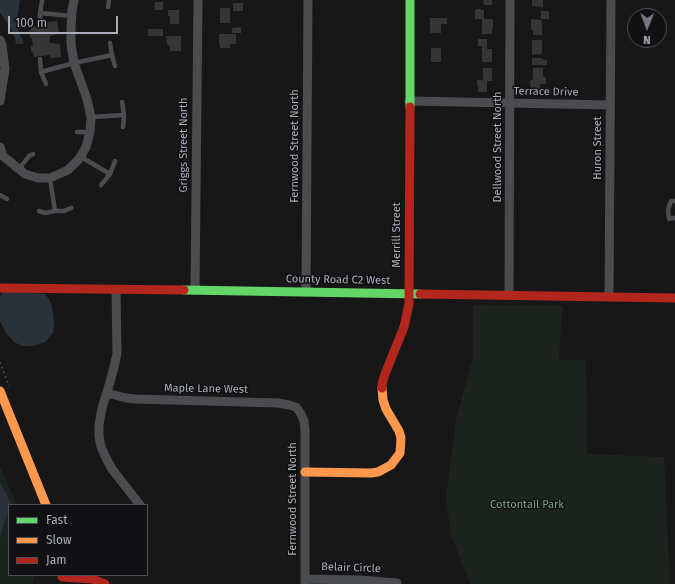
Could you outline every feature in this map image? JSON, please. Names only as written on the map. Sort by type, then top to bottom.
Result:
[{"type":"street","points":[[0,147],[2,157],[25,174],[38,178],[50,178],[68,170],[79,159],[86,147],[90,132],[91,117],[87,99],[74,63],[71,44],[74,0]]},
{"type":"street","name":"Griggs Street North","points":[[195,290],[198,0]]},
{"type":"street","name":"Fernwood Street North","points":[[306,292],[308,0]]},
{"type":"street","name":"Merrill Street","points":[[305,472],[378,472],[391,465],[400,453],[401,438],[399,431],[386,409],[383,400],[382,384],[404,327],[407,316],[409,293],[410,0]]},
{"type":"street","name":"Dellwood Street North","points":[[508,295],[510,0]]},
{"type":"street","name":"Huron Street","points":[[609,297],[611,0]]},
{"type":"street","points":[[0,40],[5,69],[0,101]]},
{"type":"street","name":"Terrace Drive","points":[[409,102],[610,105]]},
{"type":"street","name":"County Road C2 West","points":[[0,288],[675,298]]},
{"type":"street","points":[[116,290],[116,354],[114,367],[102,408],[99,424],[99,436],[101,447],[112,469],[140,504]]},
{"type":"street","points":[[0,391],[46,504]]},
{"type":"street","name":"Maple Lane West","points":[[107,393],[135,399],[278,403],[296,408],[301,414]]},
{"type":"street","name":"Fernwood Street North","points":[[301,414],[304,420],[305,430],[305,582]]},
{"type":"street","points":[[62,579],[92,578],[105,584]]},
{"type":"street","name":"Belair Circle","points":[[305,582],[360,580],[397,583]]},
{"type":"lane","points":[[108,7],[109,0]]},
{"type":"lane","points":[[40,24],[42,2]]},
{"type":"lane","points":[[40,13],[72,16]]},
{"type":"lane","points":[[110,44],[115,66]]},
{"type":"lane","points":[[40,72],[112,55]]},
{"type":"lane","points":[[40,59],[40,72],[46,84]]},
{"type":"lane","points":[[122,102],[124,115],[123,128]]},
{"type":"lane","points":[[91,117],[124,115]]},
{"type":"lane","points":[[77,132],[90,132]]},
{"type":"lane","points":[[19,169],[29,156],[33,154]]},
{"type":"lane","points":[[81,156],[110,174]]},
{"type":"lane","points":[[101,185],[110,174],[115,161]]},
{"type":"lane","points":[[50,178],[55,211]]},
{"type":"lane","points":[[0,195],[7,199]]},
{"type":"lane","points":[[675,201],[671,201],[668,210],[669,219],[675,218]]},
{"type":"lane","points":[[39,211],[45,213],[64,211],[71,208]]},
{"type":"green space","name":"Cottontail Park","points":[[473,305],[562,306],[559,360],[586,360],[587,454],[664,457],[670,584],[470,584],[451,535],[446,497],[456,420],[473,357]]},
{"type":"green space","points":[[0,467],[17,504],[8,504],[8,576],[34,576],[32,584],[0,584]]},
{"type":"shaded area","points":[[0,0],[20,0],[17,20],[19,33],[24,44],[16,44],[9,25],[0,13]]},
{"type":"shaded area","points":[[3,291],[45,294],[52,306],[54,323],[53,333],[45,342],[34,346],[22,346],[14,342],[6,333],[0,321],[0,296]]},
{"type":"shaded area","points":[[0,482],[11,504],[8,504],[8,512],[0,540]]},
{"type":"building","points":[[483,0],[492,0],[492,5],[484,5]]},
{"type":"building","points":[[532,0],[543,0],[543,7],[532,6]]},
{"type":"building","points":[[155,2],[163,2],[163,10],[154,10]]},
{"type":"building","points":[[233,3],[243,3],[243,11],[233,11]]},
{"type":"building","points":[[220,8],[230,8],[230,23],[220,23]]},
{"type":"building","points":[[476,9],[484,10],[484,19],[493,19],[492,34],[482,34],[482,19],[475,19]]},
{"type":"building","points":[[168,10],[179,10],[179,24],[170,24]]},
{"type":"building","points":[[541,11],[549,11],[549,19],[541,19]]},
{"type":"building","points":[[430,18],[447,18],[447,24],[441,24],[441,33],[430,33]]},
{"type":"building","points":[[531,19],[542,20],[542,35],[533,35],[533,30],[531,30]]},
{"type":"building","points":[[57,21],[59,34],[50,36],[50,43],[60,44],[61,57],[50,58],[50,55],[34,57],[33,52],[31,52],[31,46],[33,46],[29,31],[31,31],[31,27],[47,25],[47,22]]},
{"type":"building","points":[[241,27],[241,33],[232,33],[232,28]]},
{"type":"building","points":[[148,29],[163,29],[163,36],[148,36]]},
{"type":"building","points":[[219,34],[236,34],[236,44],[230,44],[230,48],[220,48]]},
{"type":"building","points":[[166,36],[181,36],[181,51],[170,51],[169,45],[167,45]]},
{"type":"building","points":[[478,39],[487,39],[487,49],[492,49],[492,62],[482,62],[482,46],[478,46]]},
{"type":"building","points":[[532,40],[542,40],[542,54],[532,55]]},
{"type":"building","points":[[431,48],[441,48],[441,62],[431,62]]},
{"type":"building","points":[[532,58],[542,58],[547,60],[547,65],[532,65]]},
{"type":"building","points":[[483,68],[492,68],[492,81],[487,81],[487,92],[478,92],[477,80],[483,80]]},
{"type":"building","points":[[533,68],[543,68],[543,77],[546,77],[546,84],[540,84],[540,92],[531,92],[530,81],[533,79]]},
{"type":"traffic: fast","points":[[410,0],[410,107]]},
{"type":"traffic: fast","points":[[184,290],[420,294]]},
{"type":"traffic: slow","points":[[305,472],[371,473],[378,472],[391,465],[400,453],[401,438],[399,431],[386,409],[383,400],[382,388]]},
{"type":"traffic: slow","points":[[0,391],[46,504]]},
{"type":"traffic: jam","points":[[382,388],[385,374],[404,327],[409,304],[410,107]]},
{"type":"traffic: jam","points":[[0,288],[184,290]]},
{"type":"traffic: jam","points":[[420,294],[675,298]]},
{"type":"traffic: jam","points":[[62,577],[92,579],[105,584]]}]
